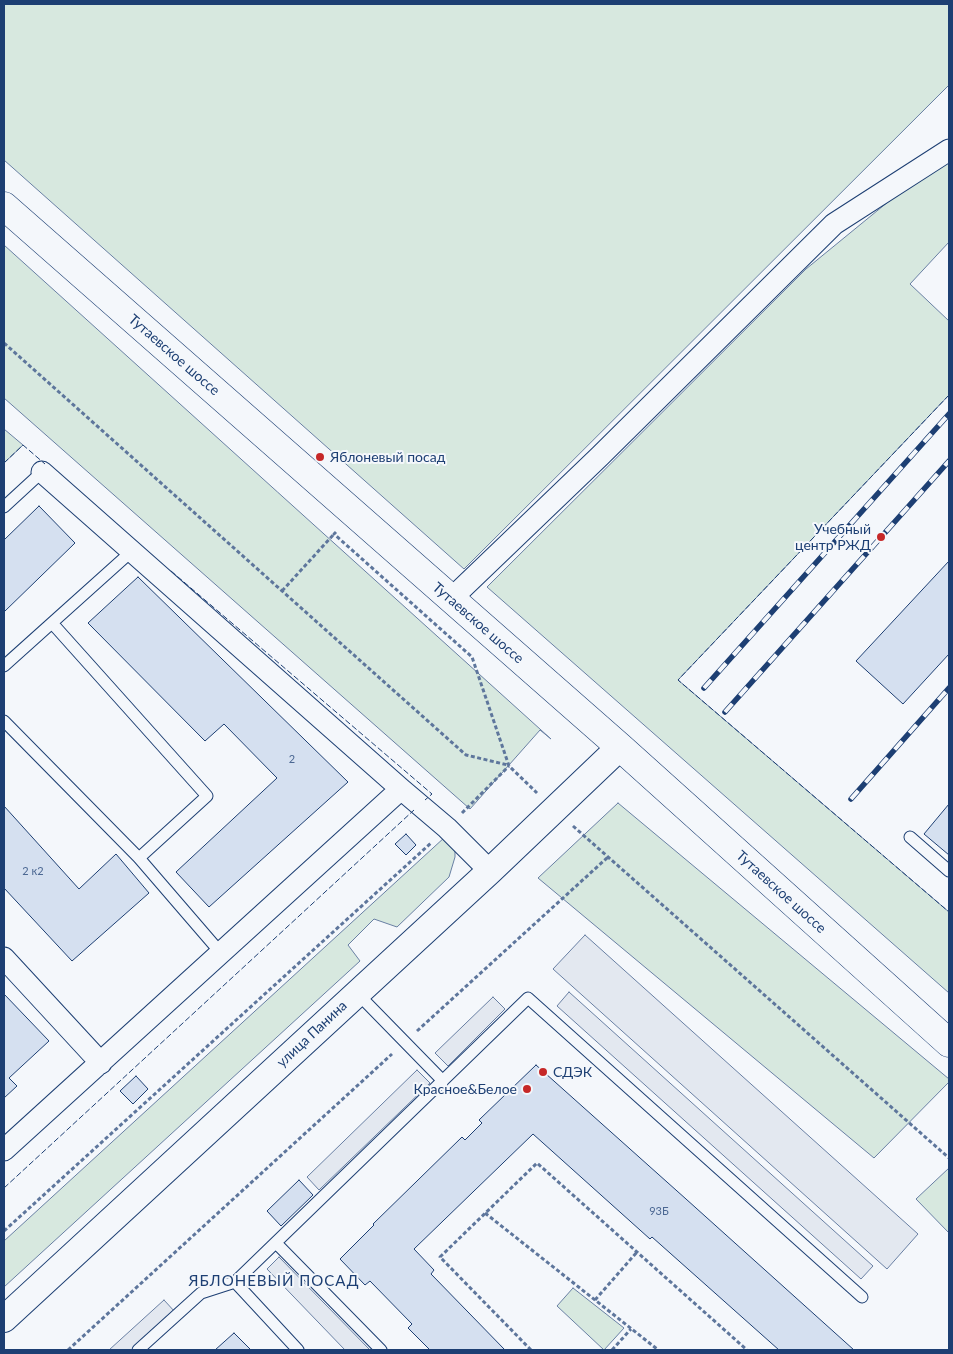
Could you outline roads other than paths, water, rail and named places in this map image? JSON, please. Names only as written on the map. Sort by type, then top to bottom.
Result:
[{"type":"main road","name":"Тутаевское шоссе","points":[[4,206],[620,747],[949,1043]]},
{"type":"street","points":[[451,598],[600,456],[834,224],[949,150]]},
{"type":"street","points":[[42,472],[401,790],[447,828],[490,871]]},
{"type":"street","name":"улица Панина","points":[[4,1319],[490,871],[620,747]]},
{"type":"street","points":[[4,1150],[220,952],[401,790]]},
{"type":"street","points":[[4,958],[101,1063]]},
{"type":"lane","points":[[4,507],[42,472]]},
{"type":"lane","points":[[4,666],[132,551]]},
{"type":"lane","points":[[52,623],[207,796],[138,858]]},
{"type":"lane","points":[[4,721],[138,858],[220,952]]},
{"type":"lane","points":[[910,837],[949,871]]},
{"type":"lane","points":[[357,993],[443,1081]]},
{"type":"lane","points":[[138,1350],[201,1293],[235,1282],[528,998],[862,1297]]},
{"type":"lane","points":[[276,1243],[381,1350]]},
{"type":"lane","points":[[235,1282],[298,1350]]},
{"type":"railway","points":[[704,688],[949,414]]},
{"type":"railway","points":[[725,712],[949,461]]},
{"type":"railway","points":[[851,799],[949,688]]},
{"type":"place","name":"Яблоневый посад","points":[[320,457]]},
{"type":"place","name":"Учебный центр РЖД","points":[[881,537]]},
{"type":"place","name":"СДЭК","points":[[543,1072]]},
{"type":"place","name":"Красное&Белое","points":[[527,1089]]},
{"type":"district","name":"ЯБЛОНЕВЫЙ ПОСАД","points":[[274,1281]]}]
